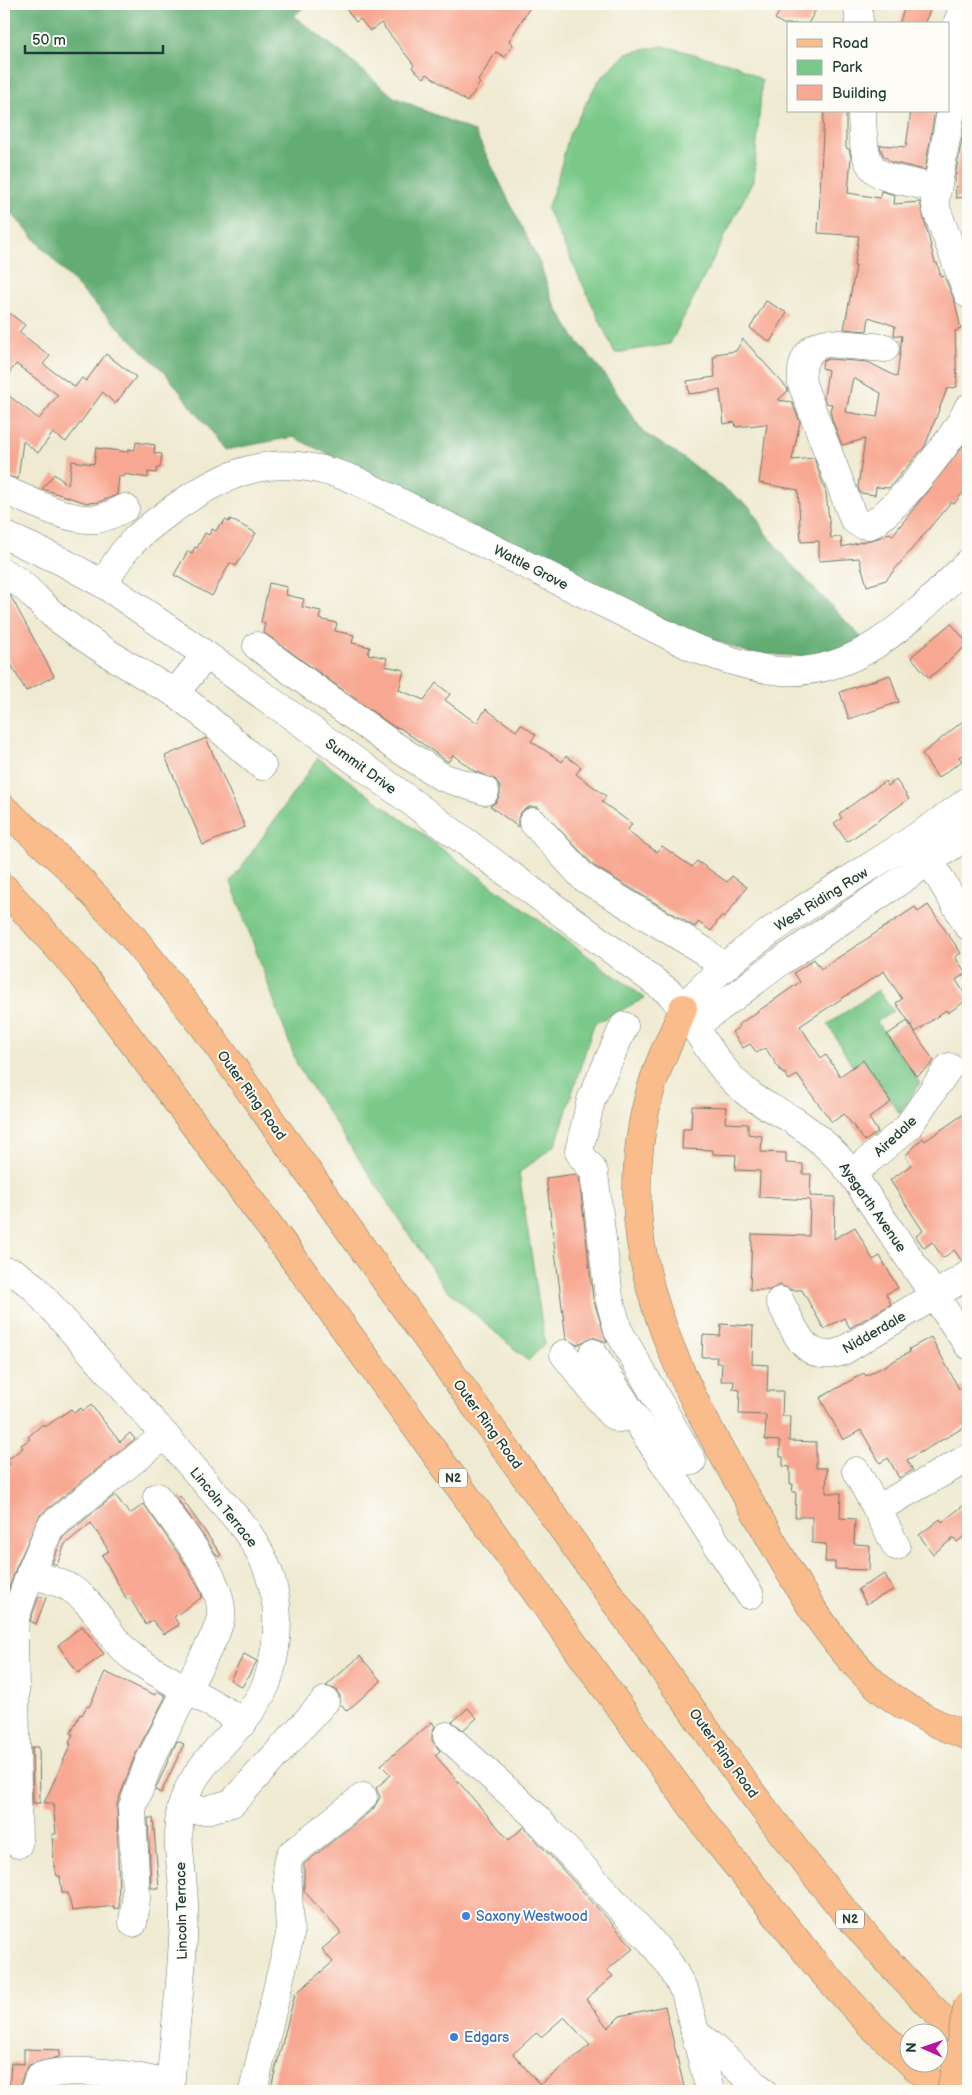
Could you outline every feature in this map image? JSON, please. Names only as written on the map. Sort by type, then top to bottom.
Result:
[{"type":"main road","name":"Outer Ring Road","points":[[4,809],[66,865],[132,936],[199,1021],[810,1870],[887,1962],[968,2043]]},
{"type":"main road","name":"N2","points":[[4,888],[87,981],[285,1247],[745,1876],[819,1968],[869,2023],[900,2052]]},
{"type":"main road","points":[[684,1023],[657,1070],[646,1112],[639,1153],[637,1204],[642,1248],[654,1300],[672,1350],[718,1446],[793,1579],[827,1631],[875,1684],[898,1703],[934,1724],[968,1736]]},
{"type":"main road","points":[[951,2091],[968,2004]]},
{"type":"main road","name":"N2","points":[[921,2072],[941,2091]]},
{"type":"street","points":[[858,4],[859,22]]},
{"type":"street","points":[[965,4],[953,34],[954,94],[936,188],[937,211],[968,294]]},
{"type":"street","points":[[862,112],[864,155],[873,170],[888,177],[936,188]]},
{"type":"street","points":[[885,348],[827,343],[818,344],[811,349],[801,370],[802,384],[854,520],[860,524],[870,525],[885,514],[943,448],[961,424],[968,408]]},
{"type":"street","name":"Wattle Grove","points":[[105,585],[122,552],[150,526],[176,507],[231,474],[252,468],[275,465],[314,468],[355,480],[692,647],[720,658],[774,670],[819,668],[861,653],[901,628],[968,563]]},
{"type":"street","points":[[7,536],[13,494],[70,516],[86,519],[96,519],[125,508]]},
{"type":"street","name":"Summit Drive","points":[[7,536],[62,561],[105,585],[371,772],[670,992],[684,1023]]},
{"type":"street","points":[[4,573],[26,588],[56,616],[92,643],[175,693],[201,712],[262,766]]},
{"type":"street","points":[[256,646],[390,743],[442,777],[485,791]]},
{"type":"street","points":[[175,693],[206,655]]},
{"type":"street","points":[[371,772],[390,743]]},
{"type":"street","name":"West Riding Row","points":[[684,1023],[780,962],[923,850],[968,802]]},
{"type":"street","points":[[533,822],[584,878],[704,951],[724,968]]},
{"type":"street","name":"West Riding Row","points":[[684,1023],[724,968],[764,936],[810,904],[923,850],[968,835]]},
{"type":"street","points":[[923,850],[958,887],[968,926]]},
{"type":"street","name":"Aysgarth Avenue","points":[[684,1023],[727,1074],[744,1090],[811,1132],[836,1153],[968,1345]]},
{"type":"street","points":[[624,1026],[592,1100],[579,1151],[581,1157],[592,1167],[594,1173],[609,1296],[618,1330],[660,1432],[682,1467],[750,1595]]},
{"type":"street","name":"Airedale","points":[[852,1174],[907,1128],[949,1067]]},
{"type":"street","name":"Lincoln Terrace","points":[[4,1271],[16,1273],[34,1287],[165,1435],[254,1541],[272,1583],[277,1622],[272,1661],[262,1694],[243,1722],[202,1766],[190,1786],[181,1810],[178,1838],[183,1890],[183,1953],[171,2056],[165,2088]]},
{"type":"street","name":"Nidderdale","points":[[780,1301],[803,1344],[814,1353],[824,1356],[844,1351],[968,1275]]},
{"type":"street","points":[[593,1353],[634,1416],[660,1432]]},
{"type":"street","points":[[564,1354],[611,1414],[618,1418],[634,1416]]},
{"type":"street","points":[[18,1844],[14,1638],[15,1618],[30,1574],[50,1526],[165,1435]]},
{"type":"street","points":[[682,1467],[718,1446]]},
{"type":"street","points":[[876,1509],[968,1458]]},
{"type":"street","points":[[856,1471],[896,1546]]},
{"type":"street","points":[[133,1923],[136,1898],[132,1809],[149,1762],[215,1635],[221,1617],[220,1602],[214,1585],[202,1563],[157,1497]]},
{"type":"street","points":[[30,1574],[69,1587],[78,1594],[120,1646],[134,1659],[217,1704],[243,1722]]},
{"type":"street","points":[[181,1810],[206,1810],[232,1803],[325,1701]]},
{"type":"street","points":[[447,1736],[534,1815],[650,1940],[670,1965],[685,1992],[710,2091]]},
{"type":"street","points":[[253,2091],[290,1935],[287,1864],[292,1854],[363,1797]]},
{"type":"street","points":[[695,2032],[752,2086]]},
{"type":"street","points":[[34,2091],[39,2077],[46,2074],[81,2082],[141,2077],[165,2088]]},
{"type":"green space","points":[[4,4],[307,4],[294,16],[394,97],[475,132],[541,266],[552,300],[574,337],[602,371],[644,433],[675,452],[751,508],[766,534],[790,563],[862,638],[825,658],[749,653],[673,625],[293,437],[225,450],[167,375],[78,287],[4,205]]},
{"type":"green space","points":[[663,46],[736,65],[762,80],[754,179],[670,344],[615,353],[547,209],[557,181],[569,135],[598,81],[626,53]]},
{"type":"green space","points":[[318,758],[645,998],[594,1024],[556,1144],[519,1173],[545,1344],[528,1361],[443,1286],[298,1067],[231,882]]},
{"type":"green space","points":[[878,990],[893,1011],[877,1022],[920,1083],[900,1114],[863,1060],[852,1066],[828,1024]]},
{"type":"building","points":[[342,4],[532,4],[509,41],[513,44],[505,57],[496,52],[478,81],[480,83],[467,102],[427,74],[424,78],[412,68],[414,65],[381,23],[370,31],[360,19],[356,22]]},
{"type":"building","points":[[784,4],[819,4],[809,22],[787,22],[787,24],[783,24],[775,19]]},
{"type":"building","points":[[906,4],[933,4],[925,22],[900,22]]},
{"type":"building","points":[[967,111],[968,197],[956,198],[955,177]]},
{"type":"building","points":[[824,112],[846,112],[846,148],[849,149],[851,157],[848,193],[880,198],[881,191],[895,195],[894,204],[920,202],[935,263],[937,263],[941,277],[944,276],[955,302],[961,329],[955,331],[957,387],[947,389],[925,446],[889,488],[876,487],[875,495],[860,493],[858,487],[865,439],[842,445],[832,420],[830,410],[832,404],[826,403],[824,397],[828,370],[822,368],[823,361],[828,359],[868,362],[897,377],[902,336],[894,335],[895,326],[869,317],[867,331],[844,329],[856,266],[854,266],[859,236],[818,233]],"holes":[[[853,378],[881,393],[877,417],[846,412]]]},
{"type":"building","points":[[911,112],[935,112],[925,170],[891,162],[883,155],[880,145],[906,147]]},
{"type":"building","points":[[766,301],[787,313],[770,342],[750,328]]},
{"type":"building","points":[[4,309],[25,325],[19,332],[50,356],[43,364],[75,387],[82,378],[86,381],[106,354],[136,377],[115,404],[103,392],[66,442],[53,433],[38,453],[23,441],[18,479],[4,475],[4,392],[39,419],[58,395],[16,364],[4,380]]},
{"type":"building","points":[[743,339],[787,388],[788,391],[778,400],[792,402],[800,422],[792,460],[814,458],[826,493],[831,538],[841,537],[842,547],[878,538],[889,533],[893,535],[968,439],[968,486],[954,504],[951,502],[886,580],[867,586],[859,558],[819,561],[819,541],[801,542],[798,490],[759,483],[767,424],[736,427],[735,422],[724,424],[720,390],[689,394],[687,381],[715,377],[713,357],[716,357],[715,354],[736,351]]},
{"type":"building","points":[[136,442],[155,445],[154,453],[162,454],[160,468],[157,468],[156,473],[148,472],[148,478],[124,474],[124,477],[119,476],[117,495],[99,502],[87,503],[42,489],[54,474],[68,485],[72,461],[94,464],[96,448],[128,452],[128,449],[135,450]]},
{"type":"building","points":[[230,519],[256,533],[236,566],[230,563],[212,596],[174,575],[188,551],[192,553],[195,547],[197,548],[205,533],[209,535],[212,529],[216,531],[220,524],[222,525],[225,520],[229,522]]},
{"type":"building","points":[[269,583],[287,587],[286,595],[304,599],[302,607],[321,611],[319,619],[337,623],[335,631],[354,635],[352,643],[370,647],[368,654],[387,658],[385,666],[404,670],[399,690],[424,700],[436,683],[450,694],[445,700],[476,723],[486,709],[516,731],[521,724],[536,735],[531,741],[562,762],[566,756],[581,767],[576,774],[606,796],[602,802],[632,824],[627,831],[642,842],[657,852],[662,846],[692,867],[697,861],[727,882],[732,876],[747,887],[724,918],[721,916],[711,931],[698,922],[695,927],[594,866],[538,807],[529,807],[522,811],[518,818],[518,827],[490,806],[496,802],[500,795],[500,787],[496,780],[474,771],[453,755],[448,762],[400,728],[394,727],[263,632],[265,623],[261,622]]},
{"type":"building","points":[[4,591],[10,595],[54,676],[26,691],[4,652]]},
{"type":"building","points":[[951,623],[968,644],[929,678],[911,657]]},
{"type":"building","points":[[890,675],[899,702],[849,719],[840,692]]},
{"type":"building","points":[[968,717],[968,751],[959,757],[962,761],[938,778],[922,754]]},
{"type":"building","points":[[206,738],[245,827],[203,845],[165,756]]},
{"type":"building","points":[[896,780],[909,799],[847,842],[834,823],[842,818],[839,814],[885,781],[888,786]]},
{"type":"building","points":[[928,905],[961,953],[955,957],[966,973],[956,980],[968,999],[948,1013],[946,1010],[916,1032],[896,1003],[902,999],[884,971],[800,1026],[821,1058],[826,1055],[840,1076],[863,1060],[891,1102],[869,1118],[878,1132],[865,1141],[844,1114],[832,1122],[797,1075],[789,1080],[766,1049],[764,1048],[757,1053],[750,1044],[743,1048],[732,1032],[739,1027],[738,1025],[800,982],[794,973],[814,959],[821,969],[915,907],[918,912]]},
{"type":"building","points":[[907,1021],[934,1061],[916,1076],[887,1035]]},
{"type":"building","points":[[692,1106],[726,1107],[725,1123],[748,1124],[748,1134],[762,1136],[761,1152],[786,1153],[786,1163],[803,1164],[803,1174],[811,1174],[810,1196],[835,1197],[834,1239],[855,1227],[873,1260],[880,1256],[898,1288],[886,1294],[891,1304],[850,1328],[844,1318],[824,1329],[802,1290],[791,1290],[780,1285],[770,1290],[750,1290],[752,1234],[809,1236],[810,1200],[759,1197],[760,1171],[735,1170],[736,1155],[713,1154],[713,1150],[682,1149],[683,1129],[691,1129]]},
{"type":"building","points":[[968,1111],[968,1259],[962,1261],[954,1250],[943,1258],[932,1242],[924,1248],[916,1236],[923,1231],[890,1180],[911,1165],[905,1156],[923,1138],[925,1141]]},
{"type":"building","points":[[576,1174],[579,1177],[593,1299],[607,1342],[592,1337],[577,1345],[566,1339],[546,1178]]},
{"type":"building","points":[[721,1324],[753,1326],[752,1364],[768,1365],[767,1391],[783,1391],[782,1416],[790,1416],[789,1441],[816,1442],[816,1468],[827,1468],[826,1493],[841,1493],[840,1518],[855,1519],[854,1544],[870,1545],[869,1570],[835,1569],[835,1562],[825,1562],[826,1544],[812,1543],[812,1517],[795,1517],[796,1492],[792,1492],[793,1484],[790,1484],[790,1467],[783,1466],[783,1457],[780,1457],[780,1441],[765,1440],[766,1415],[739,1414],[740,1390],[733,1389],[734,1381],[721,1381],[722,1363],[716,1363],[717,1357],[702,1357],[703,1335],[720,1336]]},
{"type":"building","points":[[931,1337],[959,1389],[968,1384],[968,1425],[907,1460],[913,1470],[899,1478],[888,1458],[880,1463],[861,1430],[843,1440],[820,1398],[864,1373],[866,1376],[910,1352],[909,1349]]},
{"type":"building","points":[[91,1405],[120,1442],[130,1433],[135,1439],[40,1515],[16,1568],[4,1603],[4,1469],[10,1464],[7,1460],[23,1448],[21,1445],[30,1439],[28,1437],[43,1424],[45,1427],[71,1409],[74,1413],[81,1408],[83,1411]]},
{"type":"building","points":[[115,1495],[130,1514],[144,1504],[184,1562],[201,1592],[202,1597],[174,1617],[179,1625],[164,1634],[152,1620],[146,1625],[130,1598],[127,1600],[102,1555],[109,1551],[91,1523],[65,1544],[57,1565],[52,1563],[63,1537]]},
{"type":"building","points":[[180,1496],[221,1555],[218,1557],[177,1499]]},
{"type":"building","points":[[968,1502],[968,1534],[957,1542],[954,1538],[933,1554],[919,1535],[940,1519],[942,1522]]},
{"type":"building","points":[[885,1574],[893,1590],[866,1604],[858,1589]]},
{"type":"building","points":[[39,1596],[46,1598],[36,1624],[30,1621]]},
{"type":"building","points":[[82,1626],[104,1654],[78,1673],[58,1645]]},
{"type":"building","points":[[244,1654],[257,1661],[242,1687],[230,1680]]},
{"type":"building","points":[[360,1656],[381,1681],[347,1711],[340,1703],[340,1696],[336,1690],[326,1686]]},
{"type":"building","points":[[105,1672],[155,1695],[157,1691],[166,1696],[135,1755],[117,1804],[119,1908],[114,1909],[114,1906],[72,1911],[68,1893],[62,1893],[60,1876],[57,1876],[54,1865],[52,1834],[56,1834],[53,1803],[44,1803],[71,1744],[69,1743],[73,1734],[71,1733],[80,1714],[82,1715],[87,1706],[89,1707]]},
{"type":"building","points":[[468,1708],[477,1718],[463,1730],[452,1722]]},
{"type":"building","name":"Saxony Westwood","points":[[432,1722],[435,1726],[432,1740],[440,1751],[435,1755],[509,1840],[524,1827],[634,1948],[607,1970],[613,1976],[586,1999],[608,2028],[620,2016],[665,2006],[685,2091],[270,2091],[295,1994],[333,1962],[322,1949],[341,1933],[304,1891],[304,1864],[373,1809],[380,1797],[376,1788],[391,1775],[381,1765]],"holes":[[[564,2017],[590,2045],[540,2085],[513,2054],[536,2033],[541,2037]]]},
{"type":"building","points":[[177,1741],[184,1744],[161,1793],[155,1790]]},
{"type":"building","points":[[32,1747],[39,1747],[40,1803],[33,1803]]},
{"type":"building","points":[[148,1818],[153,1818],[159,1888],[151,1888]]},
{"type":"building","points":[[24,2049],[60,2050],[59,2057],[29,2065],[24,2072],[19,2090],[9,2090],[11,2063],[24,2064]]},
{"type":"place","name":"Saxony Westwood","points":[[466,1916]]},
{"type":"place","name":"Edgars","points":[[454,2037]]}]
